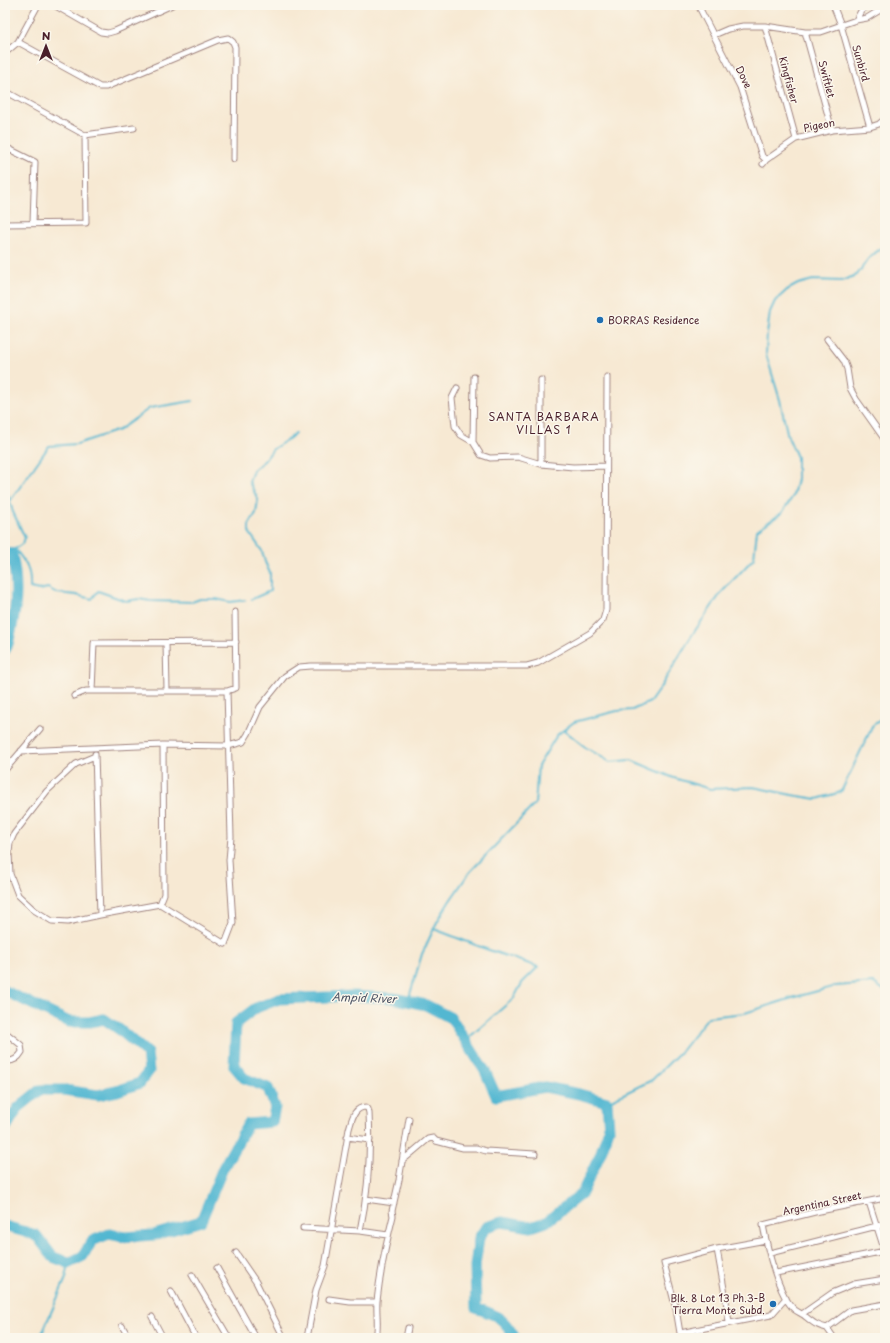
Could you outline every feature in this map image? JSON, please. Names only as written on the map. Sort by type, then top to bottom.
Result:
[{"type":"street","points":[[5,53],[18,42],[38,5]]},
{"type":"street","points":[[54,5],[104,33],[114,31],[172,5]]},
{"type":"street","points":[[157,5],[163,8]]},
{"type":"street","name":"Dove","points":[[698,5],[740,88],[764,162]]},
{"type":"street","name":"Sunbird","points":[[833,5],[870,127]]},
{"type":"street","points":[[856,20],[861,11],[869,5]]},
{"type":"street","points":[[714,35],[728,29],[743,26],[765,26],[805,32],[821,32],[856,20],[867,18],[885,7]]},
{"type":"street","name":"Kingfisher","points":[[765,26],[796,139]]},
{"type":"street","name":"Swiftlet","points":[[805,32],[832,130]]},
{"type":"street","points":[[18,42],[100,87],[106,87],[218,40],[228,38],[233,42],[235,47],[234,159]]},
{"type":"street","points":[[5,91],[85,134],[134,128]]},
{"type":"street","name":"Pigeon","points":[[764,162],[796,139],[832,130],[870,127],[879,124],[885,119]]},
{"type":"street","points":[[5,224],[86,223],[85,134]]},
{"type":"street","points":[[5,147],[35,162],[33,223]]},
{"type":"street","points":[[827,339],[844,361],[848,369],[850,388],[856,399],[885,440]]},
{"type":"street","points":[[473,442],[474,377]]},
{"type":"street","points":[[21,751],[163,745],[228,746],[243,742],[260,707],[285,676],[299,667],[427,665],[528,666],[538,663],[590,633],[603,620],[606,610],[607,377]]},
{"type":"street","points":[[541,464],[542,380]]},
{"type":"street","points":[[457,388],[452,398],[455,426],[461,435],[473,442],[481,455],[490,458],[518,457],[541,464],[573,467],[606,466]]},
{"type":"street","points":[[74,696],[86,691],[227,691],[236,688],[235,612]]},
{"type":"street","points":[[92,691],[94,643],[236,642]]},
{"type":"street","points":[[166,643],[167,690]]},
{"type":"street","points":[[95,756],[76,764],[47,791],[14,834],[10,843],[9,853],[10,874],[18,895],[34,910],[52,921],[68,922],[160,904],[225,944],[233,922],[229,860],[231,837],[227,691]]},
{"type":"street","points":[[5,770],[40,729]]},
{"type":"street","points":[[160,904],[164,894],[163,745]]},
{"type":"street","points":[[94,748],[100,915]]},
{"type":"street","points":[[5,1032],[21,1045],[22,1052],[18,1058],[5,1061]]},
{"type":"street","points":[[308,1338],[316,1290],[325,1266],[347,1137],[353,1116],[359,1108],[366,1107],[368,1108],[369,1113],[370,1140],[366,1199],[360,1231]]},
{"type":"street","points":[[376,1338],[378,1327],[377,1302],[409,1120]]},
{"type":"street","points":[[347,1137],[370,1140]]},
{"type":"street","points":[[402,1161],[428,1139],[433,1138],[436,1141],[463,1148],[535,1154]]},
{"type":"street","name":"Argentina Street","points":[[766,1240],[763,1225],[816,1212],[885,1198]]},
{"type":"street","points":[[366,1199],[394,1203]]},
{"type":"street","points":[[776,1273],[885,1252],[869,1202]]},
{"type":"street","points":[[770,1253],[885,1224]]},
{"type":"street","points":[[303,1228],[360,1231],[388,1235]]},
{"type":"street","points":[[786,1298],[771,1316],[680,1333],[676,1309],[664,1263],[766,1240],[780,1287],[786,1298],[795,1310],[818,1326],[827,1328],[834,1338]]},
{"type":"street","points":[[717,1250],[729,1324]]},
{"type":"street","points":[[236,1253],[256,1282],[284,1338]]},
{"type":"street","points":[[217,1268],[256,1338]]},
{"type":"street","points":[[192,1275],[229,1338]]},
{"type":"street","points":[[802,1314],[832,1293],[854,1284],[885,1278]]},
{"type":"street","points":[[171,1291],[196,1338]]},
{"type":"street","points":[[329,1298],[350,1302],[377,1302]]},
{"type":"street","points":[[827,1328],[851,1310],[885,1304]]},
{"type":"street","points":[[152,1317],[163,1338]]},
{"type":"street","points":[[122,1326],[129,1338]]},
{"type":"street","points":[[406,1338],[408,1328]]},
{"type":"waterway","points":[[408,1001],[422,954],[437,922],[449,902],[469,873],[535,804],[538,766],[557,735],[574,722],[617,711],[632,710],[650,702],[692,635],[721,593],[754,558],[757,530],[782,513],[793,496],[797,479],[797,457],[788,437],[780,400],[766,354],[770,312],[775,301],[787,290],[798,284],[813,280],[841,281],[857,275],[868,259],[881,248],[885,247]]},
{"type":"waterway","points":[[10,501],[49,446],[77,444],[119,430],[150,408],[193,401]]},
{"type":"waterway","points":[[252,599],[270,591],[270,573],[262,551],[249,532],[249,525],[256,513],[258,499],[249,482],[253,470],[265,460],[273,449],[295,433]]},
{"type":"waterway","points":[[5,485],[13,512],[25,538],[23,543],[15,549]]},
{"type":"waterway","points":[[5,549],[15,549],[29,571],[30,588],[39,590],[48,588],[57,593],[76,595],[92,599],[98,591],[126,601],[139,599],[150,601],[192,602],[200,599],[216,599],[230,602],[245,600]]},
{"type":"waterway","name":"Ampid River","points":[[5,553],[12,555],[16,585],[12,625],[5,650]]},
{"type":"waterway","points":[[564,730],[585,747],[610,762],[631,760],[674,778],[710,789],[753,787],[817,799],[841,792],[873,725],[885,717]]},
{"type":"waterway","points":[[434,929],[538,967],[522,983],[514,998],[465,1041]]},
{"type":"waterway","points":[[607,1102],[652,1080],[682,1050],[708,1017],[745,1013],[836,986],[874,983],[885,991]]},
{"type":"waterway","name":"Ampid River","points":[[5,991],[69,1022],[90,1022],[104,1019],[120,1030],[147,1053],[149,1071],[140,1083],[117,1091],[98,1095],[64,1090],[40,1090],[18,1108],[5,1129]]},
{"type":"waterway","name":"Ampid River","points":[[5,1226],[36,1235],[53,1257],[69,1263],[83,1256],[92,1241],[109,1234],[124,1237],[154,1235],[201,1221],[223,1168],[248,1124],[272,1122],[275,1107],[268,1088],[244,1078],[234,1066],[236,1023],[256,1008],[279,999],[352,996],[393,998],[426,1005],[451,1018],[485,1071],[496,1096],[545,1087],[607,1102],[609,1129],[600,1155],[582,1193],[546,1222],[531,1227],[502,1222],[486,1227],[479,1238],[475,1266],[476,1308],[499,1318],[507,1326],[515,1338]]},
{"type":"waterway","points":[[40,1338],[66,1278],[69,1263]]},
{"type":"place","name":"BORRAS Residence","points":[[600,320]]},
{"type":"place","name":"Blk. 8 Lot 13 Ph.3-B Tierra Monte Subd.","points":[[773,1304]]},
{"type":"district","name":"SANTA BARBARA VILLAS 1","points":[[544,423]]}]
